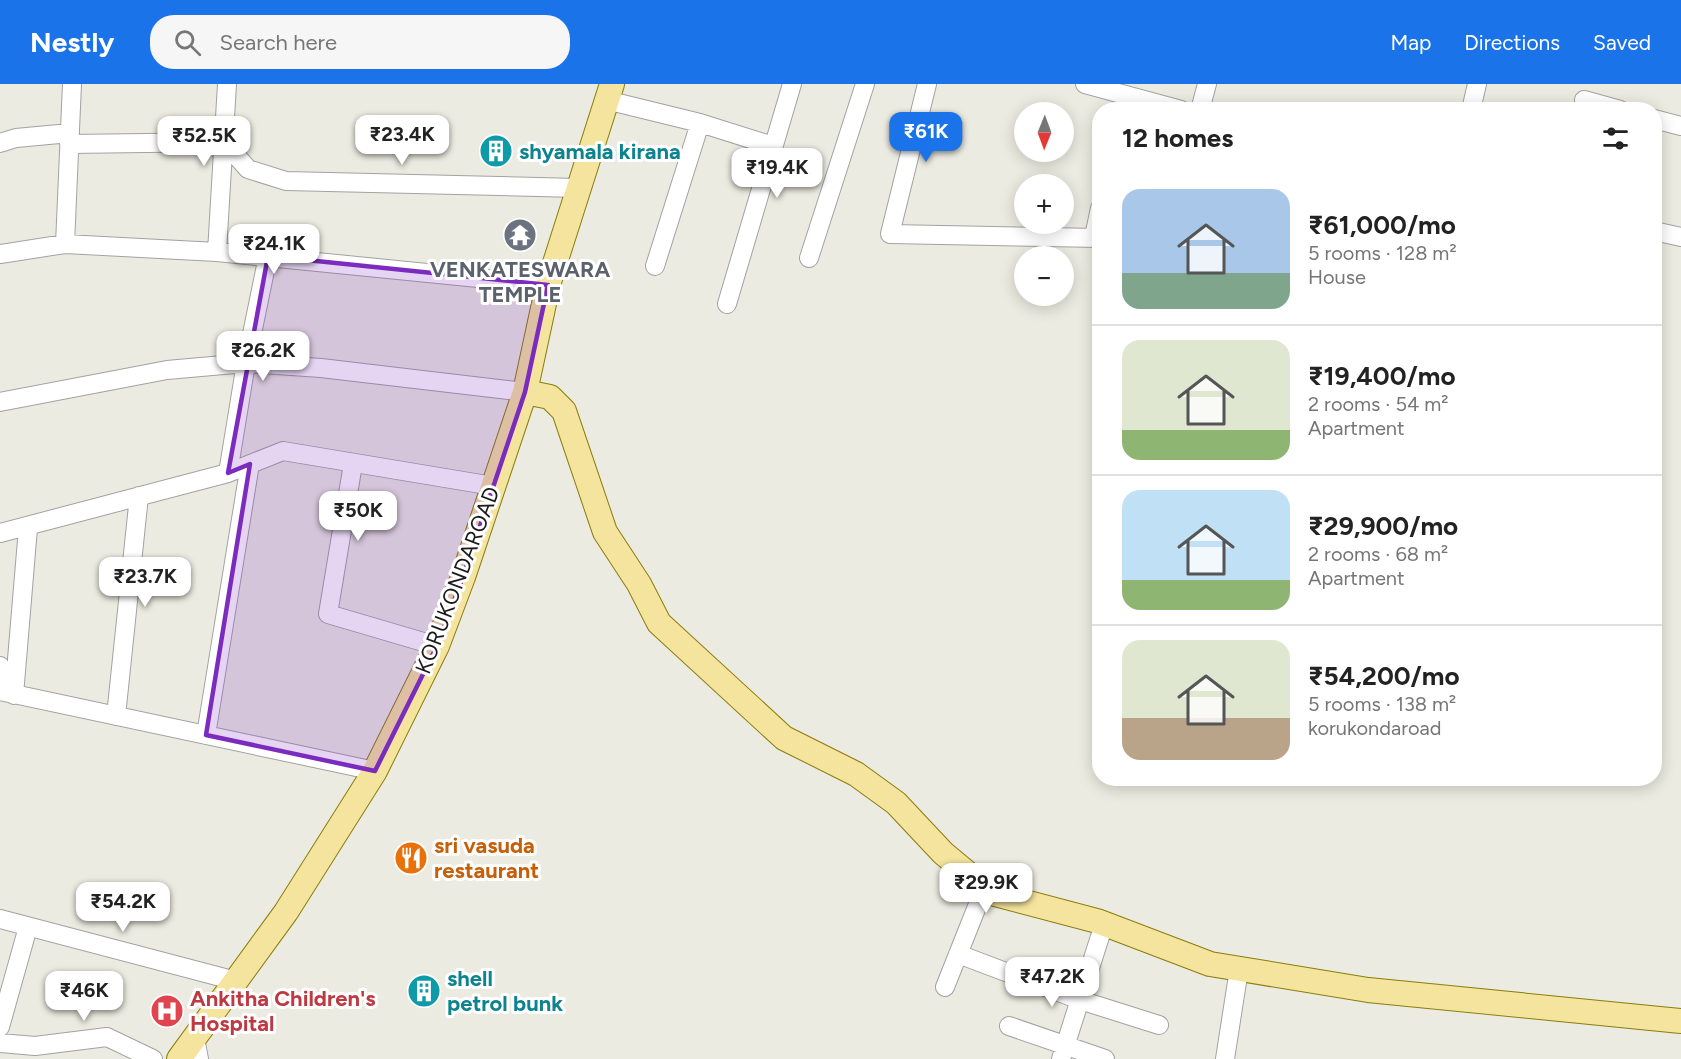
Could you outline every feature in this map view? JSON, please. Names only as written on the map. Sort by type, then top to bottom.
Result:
[{"type":"main road","name":"KORUKONDAROAD","points":[[179,1059],[197,1048],[236,981],[286,912],[375,771],[437,646],[525,392],[548,285],[609,92]]},
{"type":"main road","points":[[525,392],[550,397],[564,411],[605,532],[639,584],[659,623],[784,738],[856,774],[896,803],[943,853],[991,893],[1104,924],[1210,964],[1368,990],[1681,1021]]},
{"type":"street","points":[[65,244],[72,84]]},
{"type":"street","points":[[218,252],[227,84]]},
{"type":"street","points":[[727,304],[792,84]]},
{"type":"street","points":[[809,258],[865,84]]},
{"type":"street","points":[[927,84],[890,234],[1092,238]]},
{"type":"street","points":[[1202,102],[1207,84]]},
{"type":"street","points":[[1473,102],[1477,84]]},
{"type":"street","points":[[1092,85],[1120,102]]},
{"type":"street","points":[[609,92],[773,146]]},
{"type":"street","points":[[1662,121],[1681,126]]},
{"type":"street","points":[[655,266],[700,123]]},
{"type":"street","points":[[0,143],[16,138],[224,142],[248,169],[286,181],[578,188]]},
{"type":"street","points":[[1662,233],[1681,237]]},
{"type":"street","points":[[0,254],[65,244],[218,252],[548,285]]},
{"type":"street","points":[[228,473],[246,363],[268,256]]},
{"type":"street","points":[[0,402],[167,370],[246,363],[321,368],[525,392]]},
{"type":"street","points":[[0,533],[28,528],[228,473],[283,451],[493,486]]},
{"type":"street","points":[[206,735],[250,464]]},
{"type":"street","points":[[353,464],[328,614],[437,646]]},
{"type":"street","points":[[116,716],[139,496]]},
{"type":"street","points":[[7,693],[28,528]]},
{"type":"street","points":[[0,666],[7,693]]},
{"type":"street","points":[[7,693],[375,771]]},
{"type":"street","points":[[945,987],[984,889]]},
{"type":"street","points":[[0,919],[236,981]]},
{"type":"street","points":[[1063,1052],[1104,924]]},
{"type":"street","points":[[0,1027],[3,1001],[28,927]]},
{"type":"street","points":[[958,954],[1159,1025]]},
{"type":"street","points":[[1225,1059],[1239,969]]},
{"type":"street","points":[[1009,1026],[1063,1052],[1105,1059]]},
{"type":"street","points":[[0,1043],[35,1046],[107,1037],[153,1059]]},
{"type":"highlighted area","points":[[268,256],[548,285],[525,392],[463,577],[437,646],[375,771],[206,735],[250,464],[228,473]]},
{"type":"place","name":"shyamala kirana","points":[[496,151]]},
{"type":"place","name":"VENKATESWARA TEMPLE","points":[[520,235]]},
{"type":"place","name":"sri vasuda restaurant","points":[[411,858]]},
{"type":"place","name":"shell petrol bunk","points":[[424,991]]},
{"type":"place","name":"Ankitha Children's Hospital","points":[[167,1011]]}]
